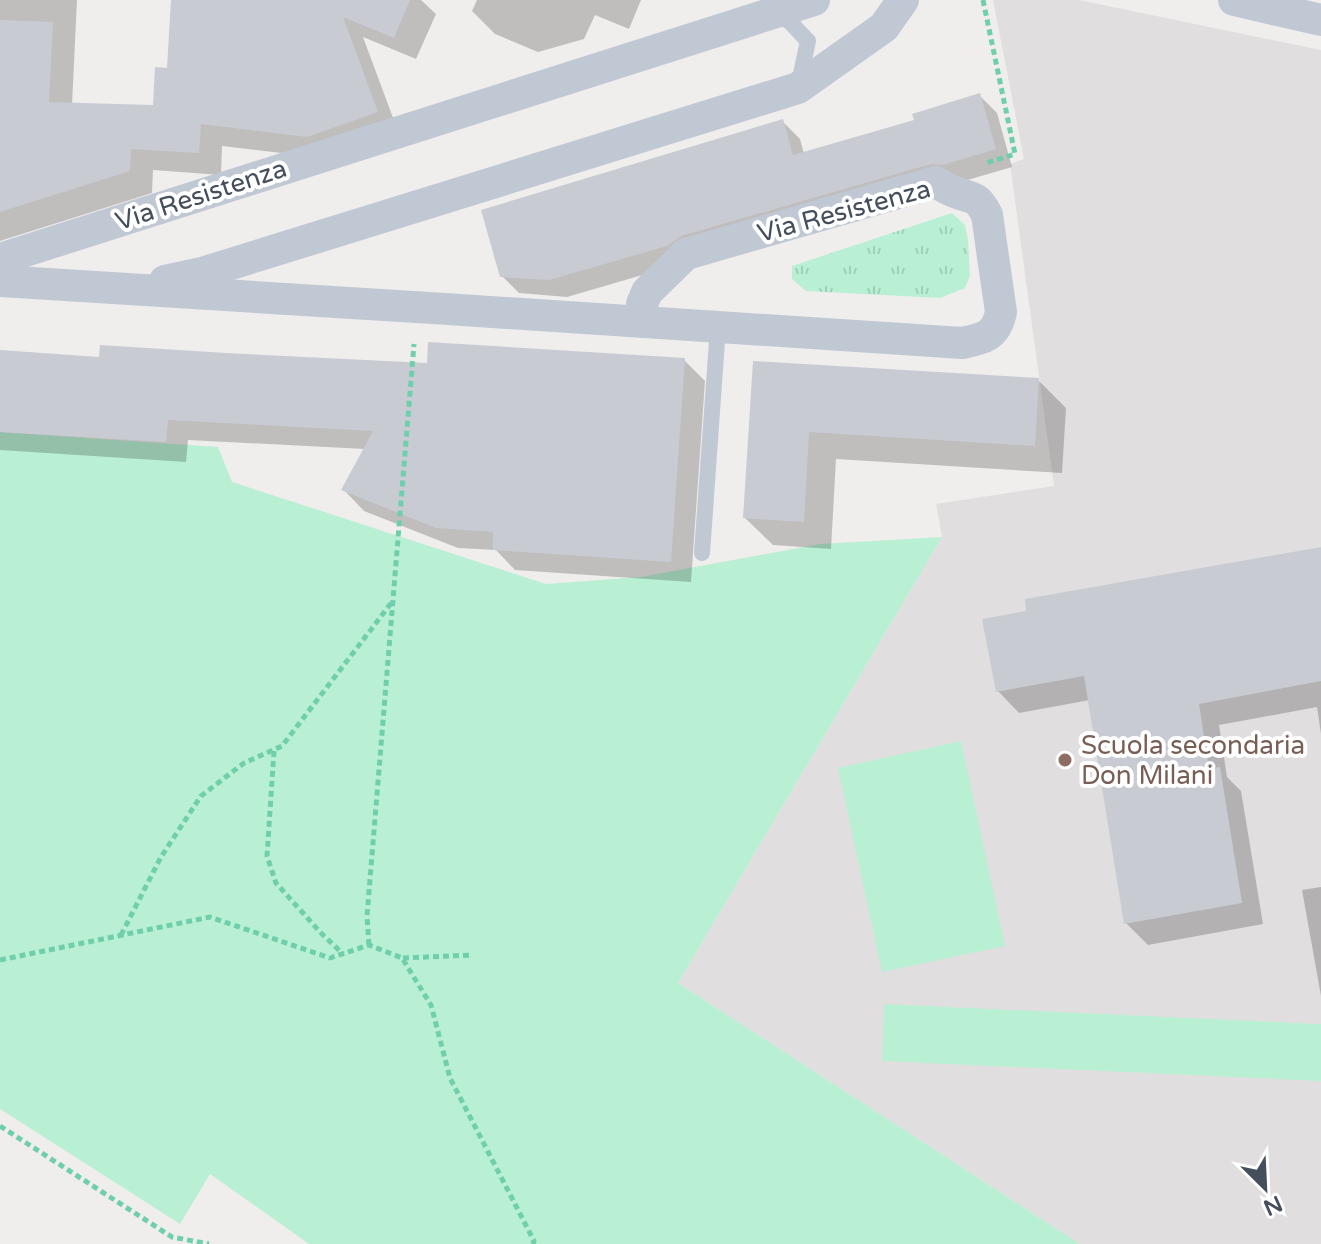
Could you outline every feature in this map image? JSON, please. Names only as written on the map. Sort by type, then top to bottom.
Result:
[{"type":"street","name":"Via Resistenza","points":[[0,259],[814,0]]},
{"type":"street","name":"Via Resistenza","points":[[126,289],[202,273],[798,88],[884,27],[903,0]]},
{"type":"street","points":[[1234,0],[1321,20]]},
{"type":"street","name":"Via Resistenza","points":[[0,281],[962,343],[990,334],[998,324],[1001,312],[987,215],[982,204],[936,182],[686,254],[647,292],[642,304],[641,322]]},
{"type":"lane","points":[[774,13],[790,22],[808,41],[798,88]]},
{"type":"lane","points":[[702,553],[718,327]]},
{"type":"path","points":[[969,196],[984,163],[1015,154],[983,0]]},
{"type":"path","points":[[369,945],[367,916],[417,307]]},
{"type":"path","points":[[121,935],[161,857],[201,796],[244,763],[282,746],[393,601]]},
{"type":"path","points":[[274,750],[267,856],[276,883],[343,954]]},
{"type":"path","points":[[0,960],[210,917],[330,958],[369,945],[402,958],[472,955]]},
{"type":"path","points":[[402,958],[431,1005],[450,1078],[533,1244]]},
{"type":"path","points":[[0,1126],[172,1237],[209,1244]]},
{"type":"shaded area","name":"Scuola secondaria Don Milani","points":[[993,0],[1079,0],[1321,50],[1321,1244],[1080,1244],[678,983],[942,537],[936,504],[1054,486],[1010,164],[1024,159]]},
{"type":"green space","points":[[952,213],[965,225],[968,240],[970,276],[965,288],[940,298],[806,291],[792,279],[792,266]]},
{"type":"green space","points":[[0,432],[218,447],[232,482],[546,584],[641,577],[820,544],[942,537],[678,983],[1080,1244],[309,1244],[210,1174],[180,1224],[0,1109]]},
{"type":"green space","points":[[961,741],[1005,946],[882,972],[838,768]]},
{"type":"green space","points":[[884,1004],[1321,1024],[1321,1081],[882,1061]]},
{"type":"building","points":[[171,0],[410,0],[394,38],[343,17],[378,112],[307,137],[201,124],[199,153],[131,149],[130,171],[0,212],[0,20],[53,22],[49,102],[153,105],[155,67],[167,68]]},
{"type":"building","points":[[980,93],[996,149],[943,165],[931,164],[681,236],[667,246],[549,280],[500,277],[481,210],[783,119],[793,155],[914,120],[912,114]]},
{"type":"building","points":[[428,342],[685,358],[671,562],[493,550],[493,532],[436,528],[341,490],[373,431],[168,420],[166,442],[0,432],[0,350],[99,357],[100,345],[427,363]]},
{"type":"building","points":[[753,361],[1039,378],[1035,446],[809,432],[804,522],[743,518]]},
{"type":"building","points":[[1321,547],[1321,681],[1199,704],[1209,769],[1220,767],[1242,903],[1124,924],[1084,676],[996,692],[982,619],[1026,611],[1025,599]]},
{"type":"place","name":"Scuola secondaria Don Milani","points":[[1065,760]]}]
